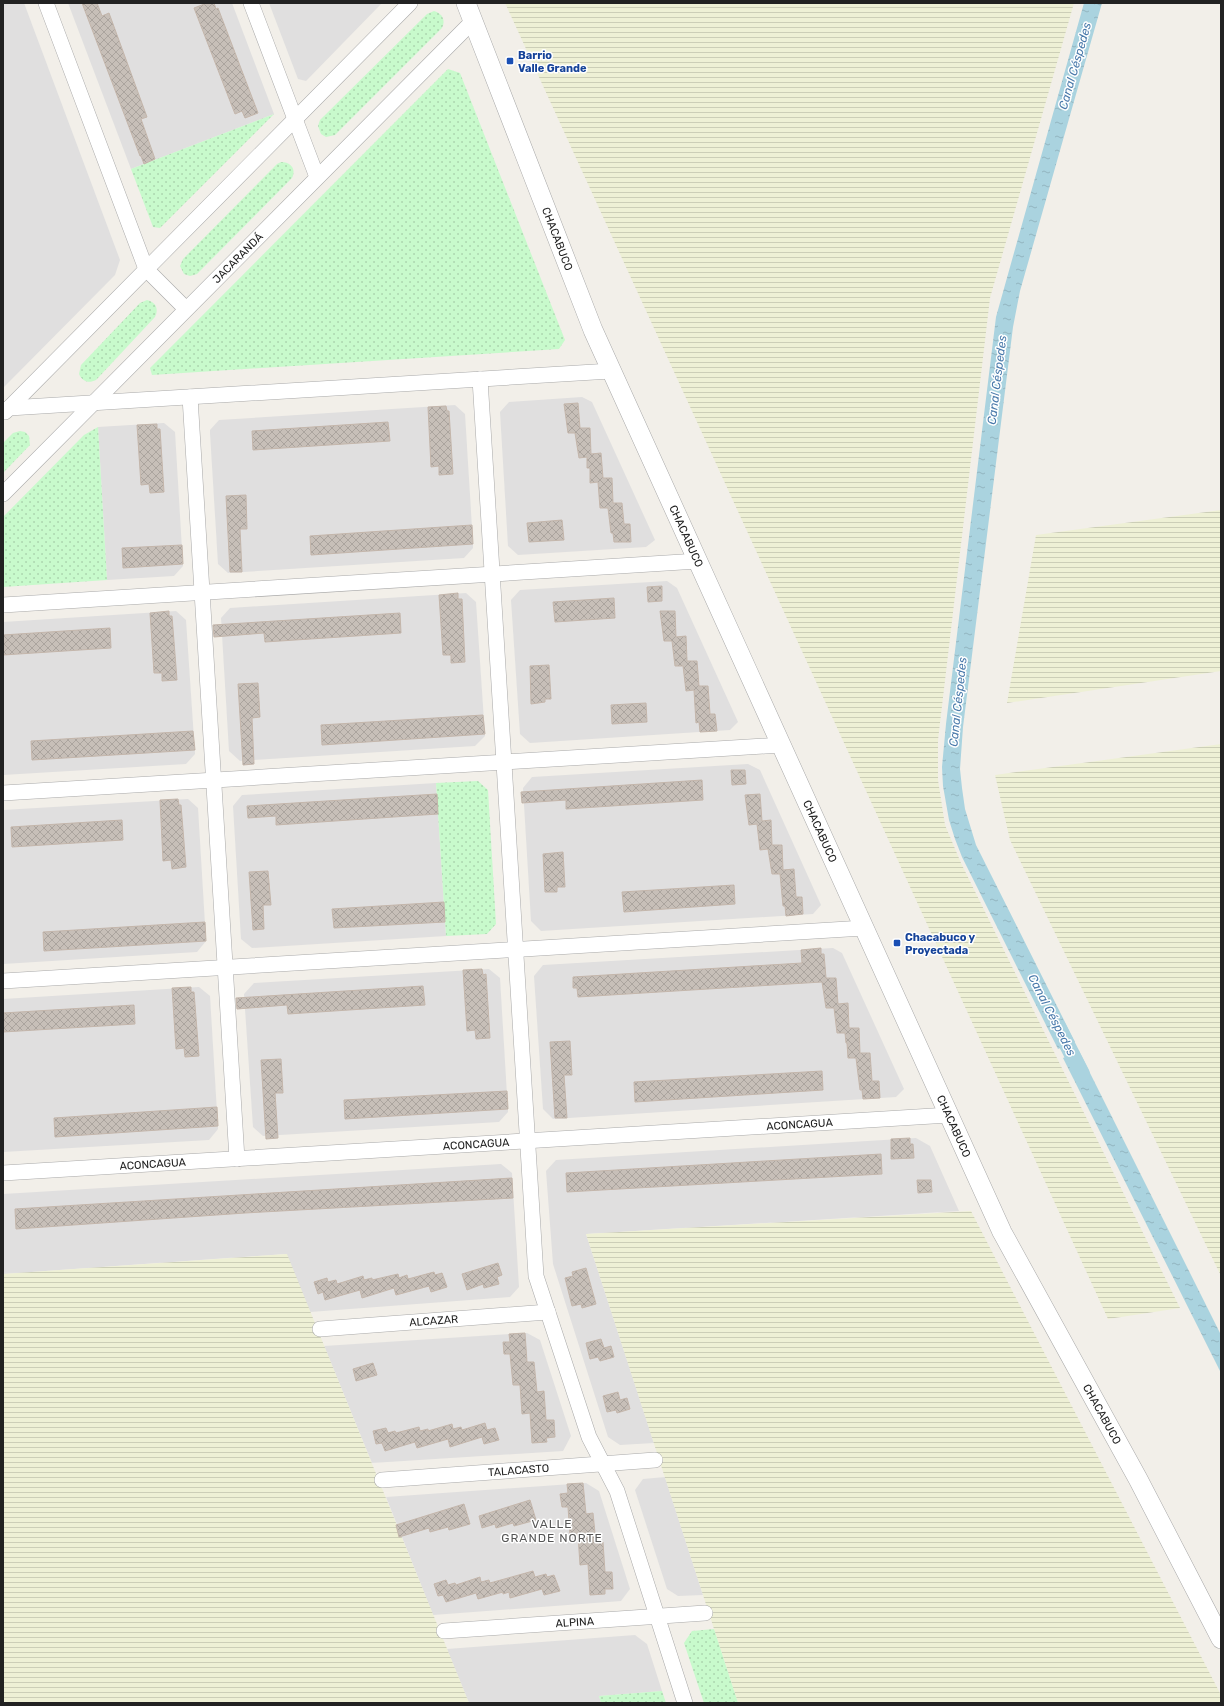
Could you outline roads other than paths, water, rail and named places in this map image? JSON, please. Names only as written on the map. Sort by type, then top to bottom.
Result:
[{"type":"street","points":[[46,3],[146,269],[186,309]]},
{"type":"street","points":[[251,3],[317,177]]},
{"type":"street","points":[[6,411],[410,3]]},
{"type":"street","name":"CHACABUCO","points":[[466,3],[590,323],[1002,1232],[1138,1479],[1221,1639]]},
{"type":"street","name":"JACARANDÁ","points":[[3,494],[473,20]]},
{"type":"street","points":[[6,411],[92,403],[611,371]]},
{"type":"street","points":[[480,379],[536,1276],[590,1437],[617,1491],[685,1703]]},
{"type":"street","points":[[190,397],[237,1159]]},
{"type":"street","points":[[3,605],[698,561]]},
{"type":"street","points":[[3,793],[781,744]]},
{"type":"street","points":[[3,981],[864,928]]},
{"type":"street","name":"ACONCAGUA","points":[[3,1173],[949,1115]]},
{"type":"street","name":"ALCAZAR","points":[[320,1329],[548,1312]]},
{"type":"street","name":"TALACASTO","points":[[382,1480],[656,1460]]},
{"type":"street","name":"ALPINA","points":[[444,1631],[705,1613]]},
{"type":"water","points":[[1084,3],[1102,3],[1020,291],[1013,327],[963,727],[960,769],[965,809],[976,845],[1075,1042],[1058,1049],[962,857],[949,820],[943,786],[942,767],[996,317]]},
{"type":"water","points":[[1079,1051],[1221,1335],[1221,1373],[1063,1058]]},
{"type":"waterway","name":"Canal Céspedes","points":[[1058,1027],[1082,1074]]},
{"type":"place","name":"Barrio Valle Grande","points":[[510,61]]},
{"type":"place","name":"Chacabuco y Proyectada","points":[[897,943]]},
{"type":"district","name":"VALLE GRANDE NORTE","points":[[552,1531]]}]
